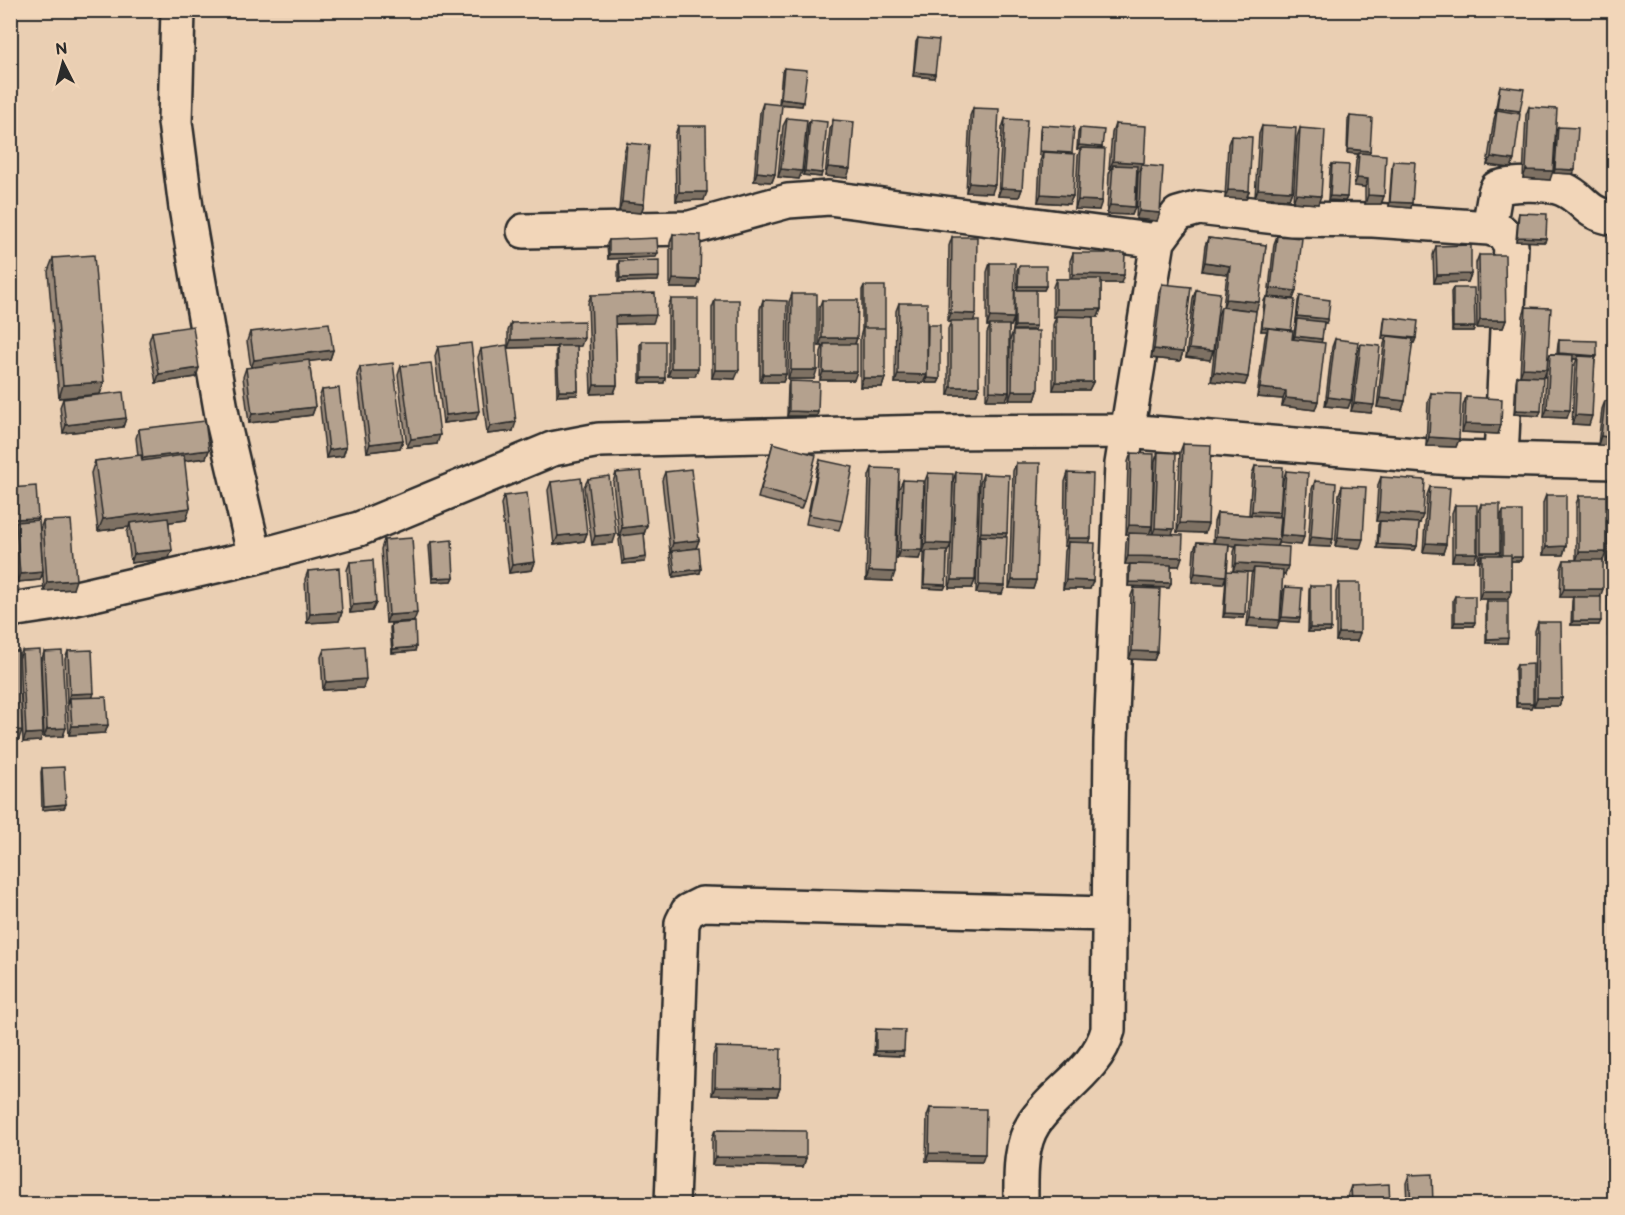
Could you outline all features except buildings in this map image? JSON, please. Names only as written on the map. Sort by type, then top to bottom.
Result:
[{"type":"street","points":[[178,10],[175,122],[186,208],[223,421],[255,557]]},
{"type":"street","points":[[1489,228],[1495,192],[1497,188],[1504,186],[1544,186],[1562,189],[1597,215],[1614,218]]},
{"type":"street","points":[[524,231],[690,228],[788,201],[829,198],[1158,241]]},
{"type":"street","points":[[1021,1204],[1022,1164],[1034,1123],[1093,1060],[1104,1044],[1108,1030],[1111,740],[1122,464],[1158,241],[1178,214],[1199,208],[1292,219],[1373,220],[1489,228],[1502,232],[1511,244],[1501,458]]},
{"type":"street","points":[[10,610],[50,604],[255,557],[359,529],[552,450],[599,440],[929,432],[1126,431],[1452,458],[1614,462]]},
{"type":"street","points":[[672,1204],[682,923],[688,911],[702,904],[1108,914]]}]
